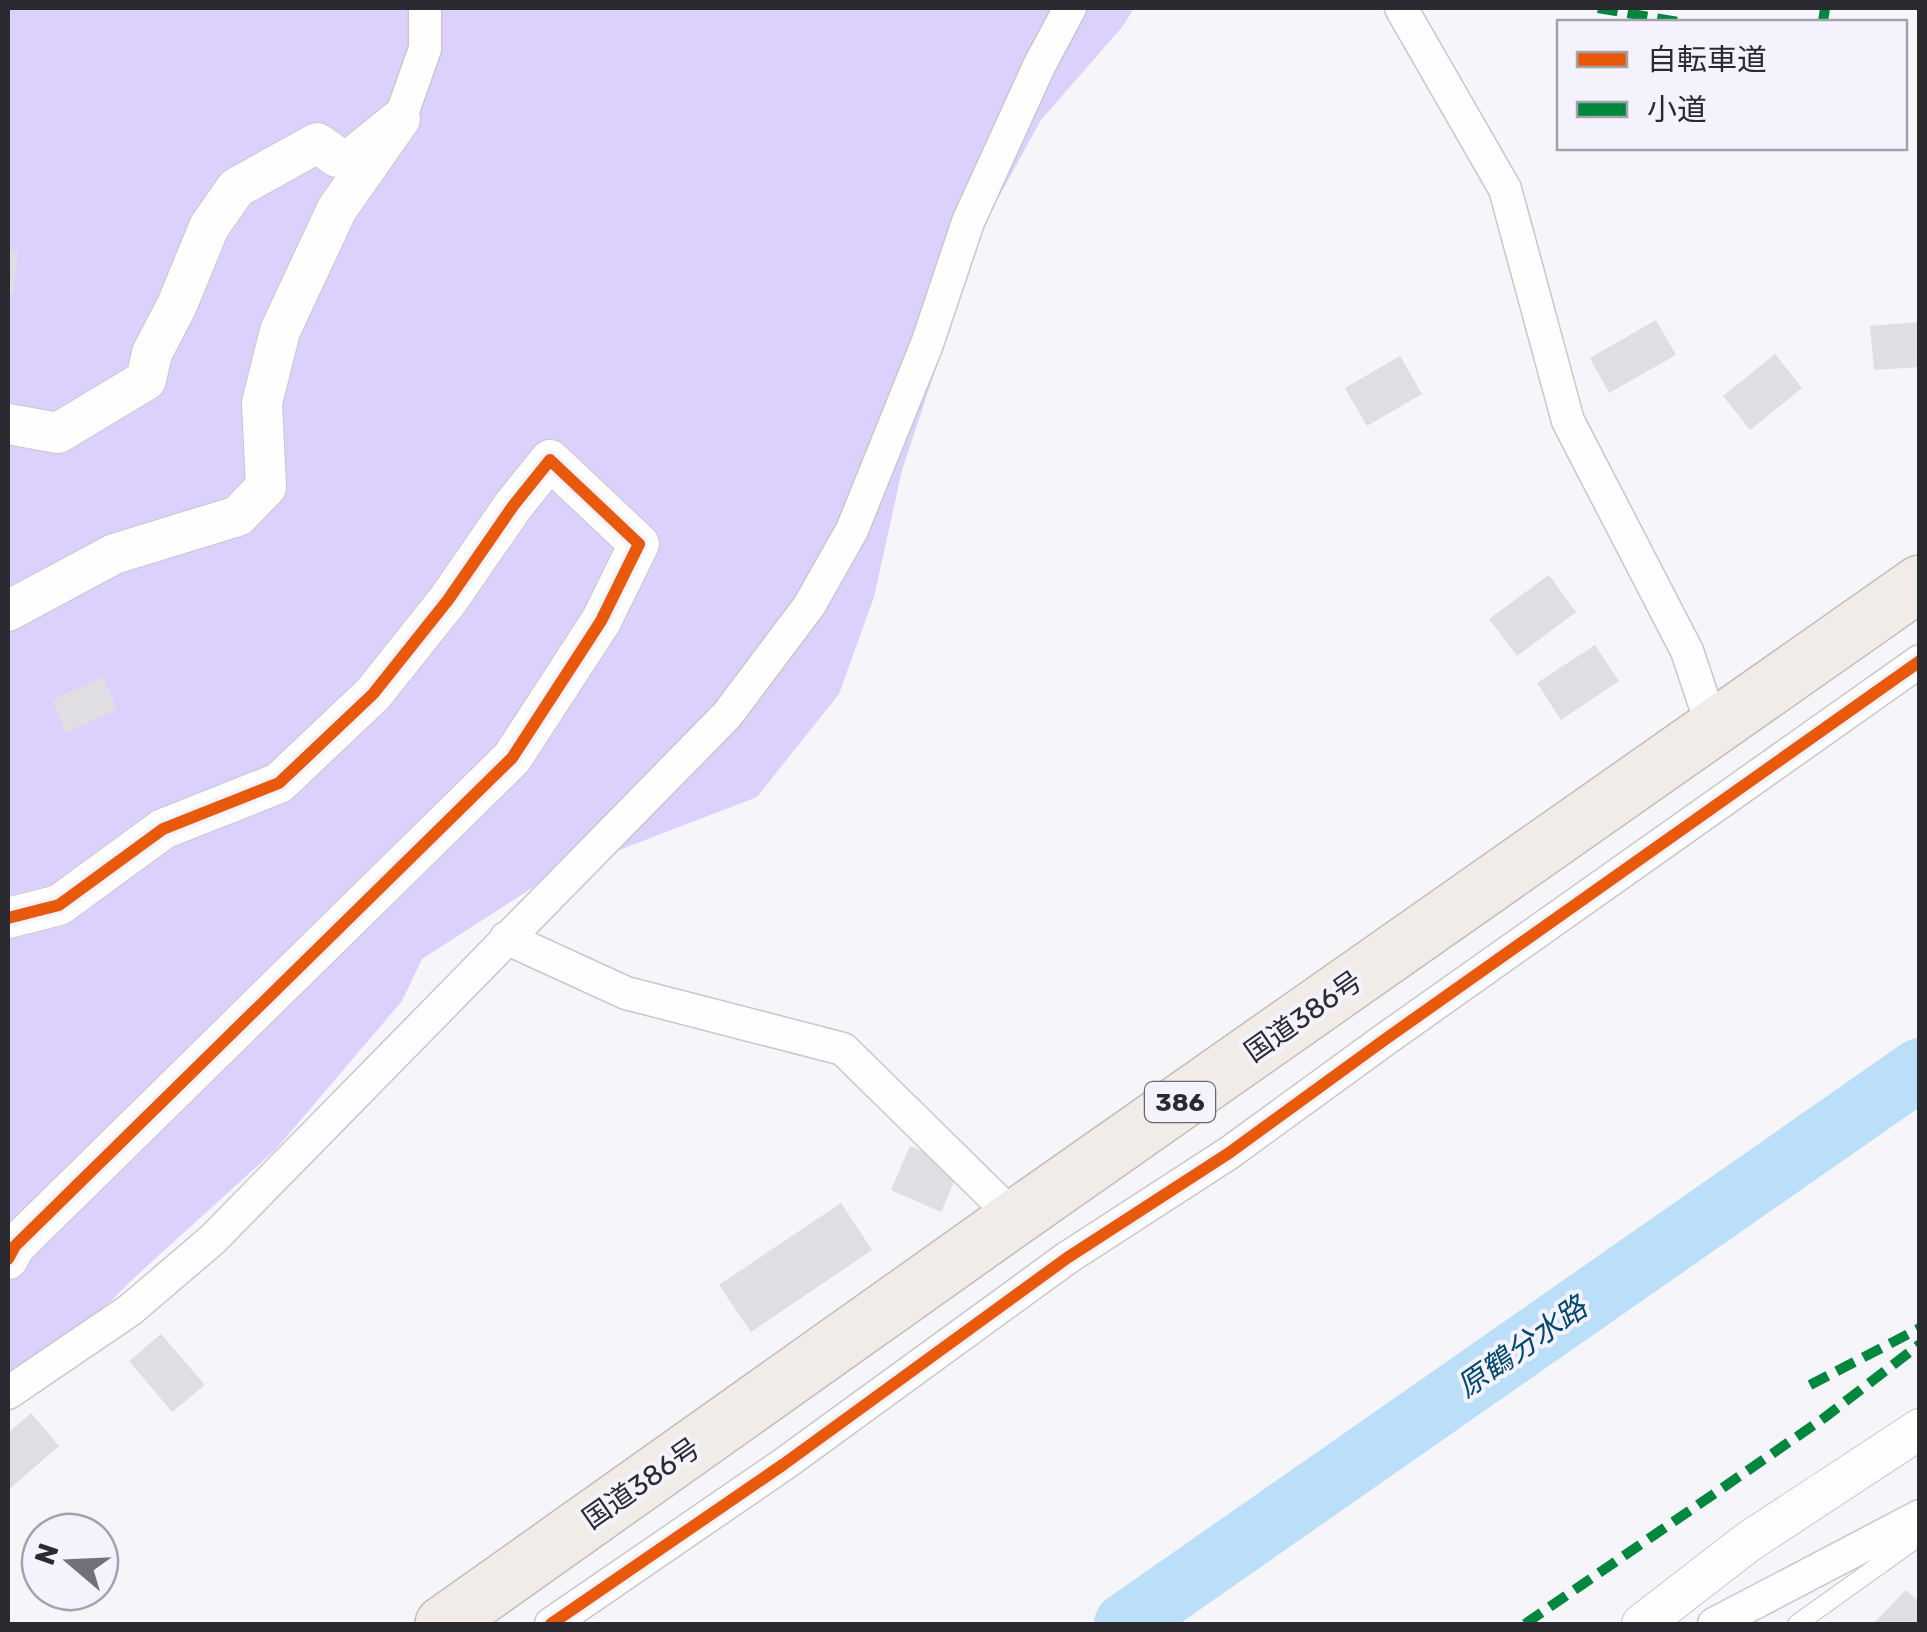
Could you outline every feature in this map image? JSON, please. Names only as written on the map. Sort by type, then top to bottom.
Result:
[{"type":"highway","name":"国道386号","points":[[443,1624],[1920,583]]},
{"type":"street","points":[[8,611],[114,554],[238,516],[266,488],[262,403],[280,331],[338,209],[400,119],[425,48],[425,8]]},
{"type":"street","points":[[8,1393],[130,1310],[212,1240],[727,715],[809,606],[852,530],[926,344],[968,222],[1039,66],[1070,8]]},
{"type":"street","points":[[1401,8],[1504,188],[1568,421],[1687,651],[1714,729]]},
{"type":"street","points":[[8,424],[58,434],[146,380],[152,353],[209,228],[236,188],[317,143],[337,157],[352,158],[400,119]]},
{"type":"street","points":[[8,918],[59,904],[164,828],[279,783],[373,694],[448,600],[550,460],[639,544],[601,621],[512,758],[15,1246],[8,1259]]},
{"type":"street","points":[[551,1624],[784,1464],[1068,1258],[1229,1154],[1920,662]]},
{"type":"street","points":[[506,938],[626,994],[843,1049],[1016,1218]]},
{"type":"street","points":[[1642,1624],[1748,1542],[1920,1429]]},
{"type":"street","points":[[1714,1624],[1920,1516]]},
{"type":"lane","points":[[1798,1624],[1920,1536]]},
{"type":"shaded area","points":[[8,8],[1134,8],[1123,26],[1041,120],[984,224],[902,470],[874,597],[839,694],[757,797],[549,877],[422,959],[402,1001],[276,1149],[136,1276],[8,1403]]},
{"type":"building","points":[[8,250],[18,251],[13,294],[8,293]]},
{"type":"building","points":[[1656,320],[1676,355],[1609,393],[1590,358]]},
{"type":"building","points":[[1920,322],[1920,367],[1874,370],[1870,326]]},
{"type":"building","points":[[1775,354],[1802,388],[1750,430],[1723,396]]},
{"type":"building","points":[[1400,356],[1422,394],[1367,426],[1345,388]]},
{"type":"building","points":[[1549,575],[1576,612],[1517,656],[1489,619]]},
{"type":"building","points":[[1595,645],[1619,681],[1561,720],[1537,683]]},
{"type":"building","points":[[103,677],[117,709],[66,733],[52,700]]},
{"type":"building","points":[[910,1146],[960,1168],[941,1212],[891,1190]]},
{"type":"building","points":[[841,1203],[872,1250],[751,1332],[719,1285]]},
{"type":"building","points":[[161,1334],[205,1385],[172,1412],[129,1361]]},
{"type":"building","points":[[31,1413],[59,1446],[8,1490],[8,1433]]},
{"type":"building","points":[[1906,1590],[1920,1603],[1920,1624],[1873,1624]]},
{"type":"waterway","name":"原鶴分水路","points":[[1125,1624],[1920,1069]]},
{"type":"marked path","points":[[1598,8],[1667,20]]},
{"type":"marked path","points":[[1823,20],[1825,8]]},
{"type":"marked path","points":[[1810,1385],[1920,1328]]},
{"type":"marked path","points":[[1525,1624],[1824,1418],[1920,1344]]},
{"type":"cycle path","points":[[8,918],[59,905],[163,829],[279,783],[373,694],[448,600],[550,460],[639,544],[601,621],[512,758],[15,1246],[8,1259]]},
{"type":"cycle path","points":[[551,1624],[784,1464],[1067,1258],[1229,1153],[1920,661]]}]
